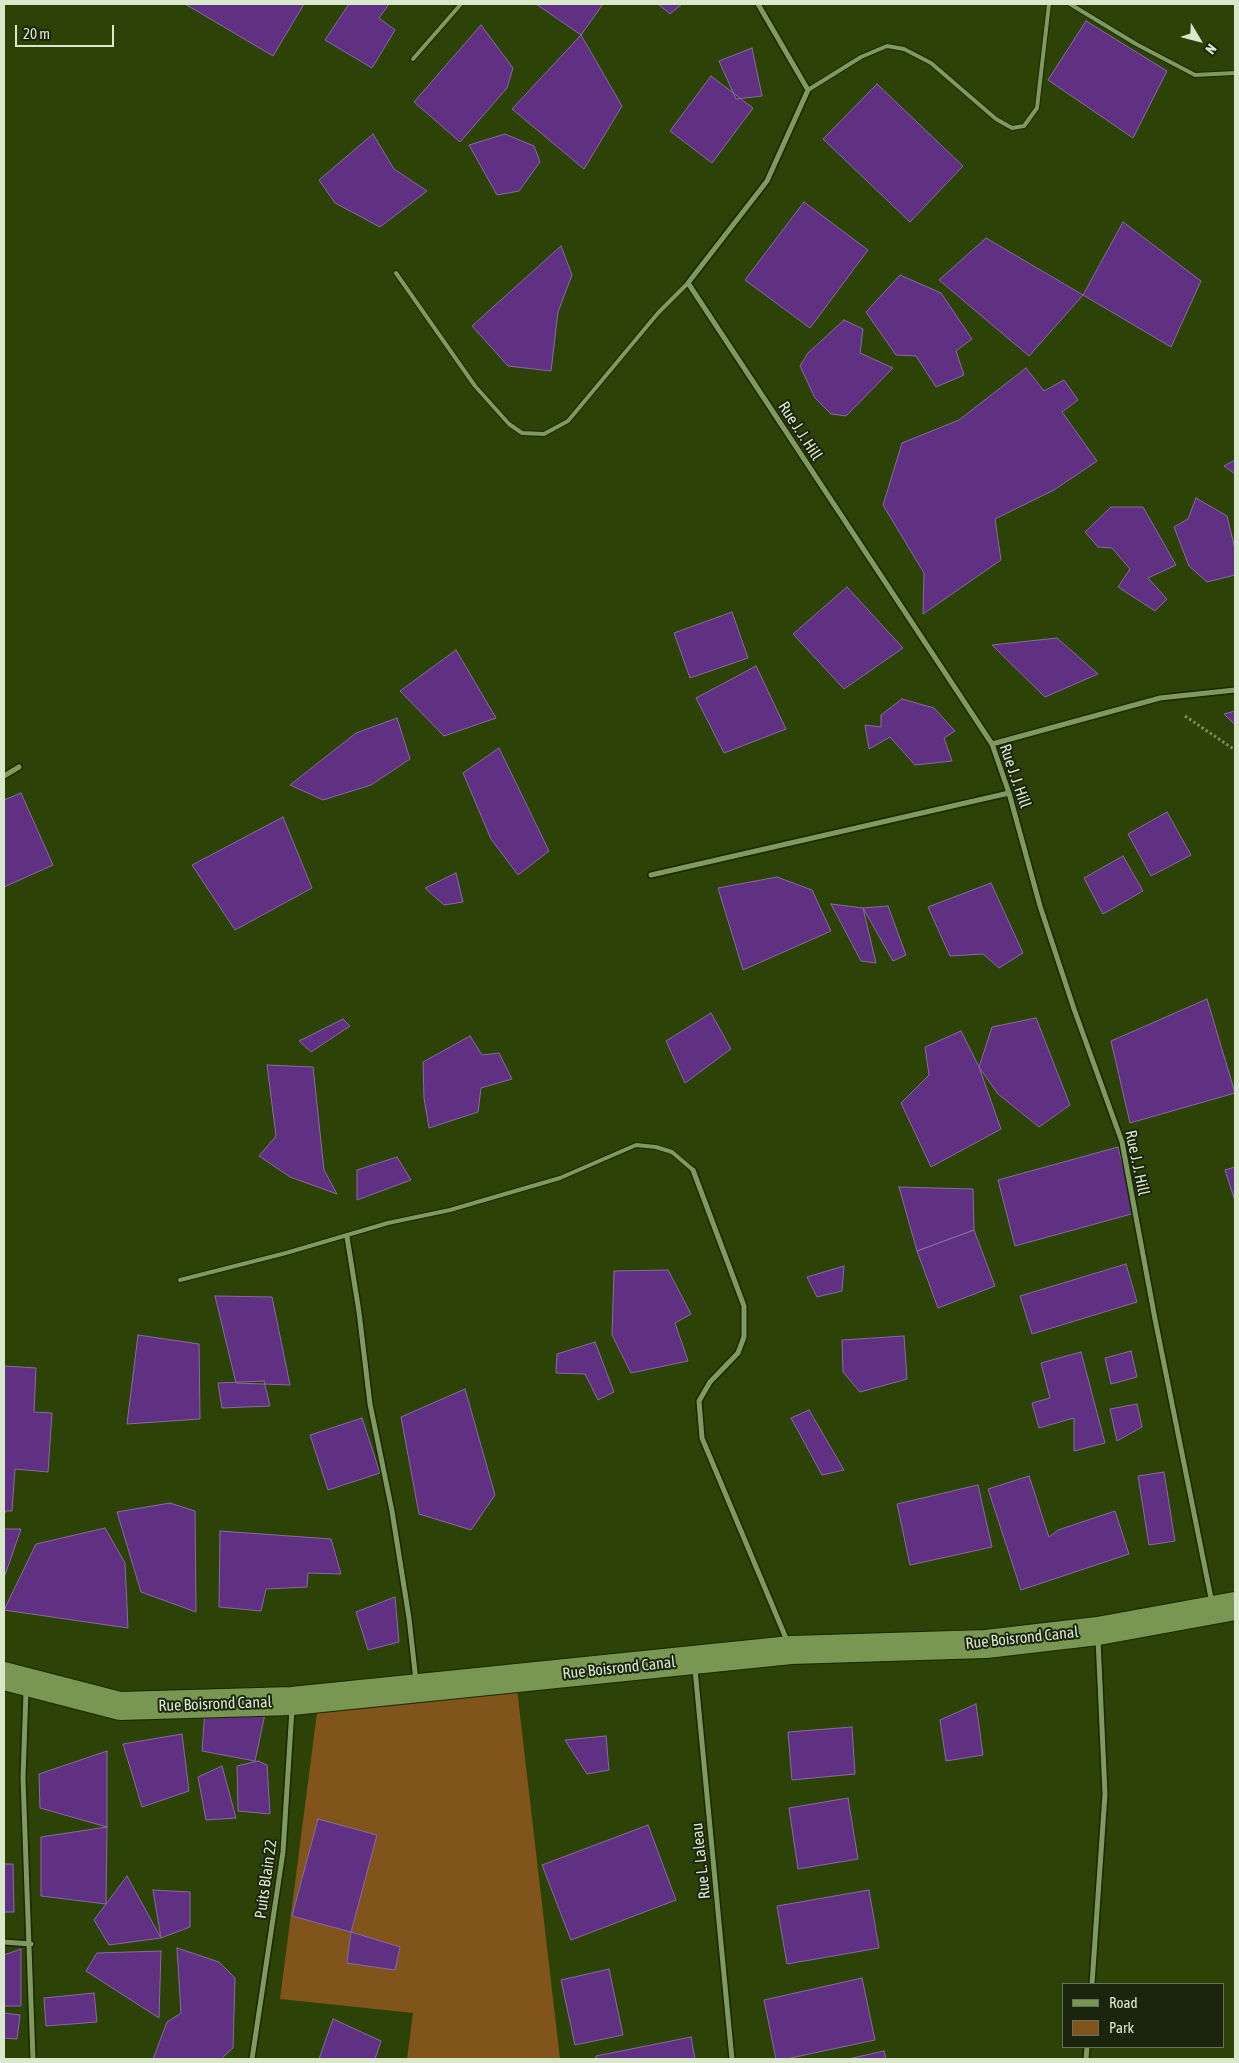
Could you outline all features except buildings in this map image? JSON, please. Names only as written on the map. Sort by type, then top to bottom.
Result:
[{"type":"street","points":[[688,283],[767,181],[808,90],[758,4]]},
{"type":"street","name":"Rue J. J. Hill","points":[[688,283],[992,744],[1009,792],[1040,906],[1074,1009],[1122,1142],[1154,1319],[1224,1608]]},
{"type":"street","points":[[992,744],[1160,698],[1235,690]]},
{"type":"street","points":[[4,776],[19,767]]},
{"type":"street","points":[[651,875],[1009,792]]},
{"type":"street","points":[[693,1170],[744,1306],[744,1337],[738,1353],[710,1382],[699,1401],[702,1438],[791,1650]]},
{"type":"street","points":[[347,1236],[359,1312],[370,1404],[392,1511],[409,1618],[417,1689]]},
{"type":"street","name":"Rue Boisrond Canal","points":[[15,1680],[120,1706],[292,1701],[791,1650],[986,1644],[1098,1631],[1224,1608]]},
{"type":"street","points":[[1092,1983],[1105,1794],[1098,1631]]},
{"type":"street","name":"Rue L. Laleau","points":[[694,1660],[732,2059]]},
{"type":"street","points":[[15,1680],[23,1778],[31,1944],[33,2059]]},
{"type":"street","name":"Puits Blain 22","points":[[252,2059],[283,1852],[292,1701]]},
{"type":"street","points":[[4,1942],[31,1944]]},
{"type":"lane","points":[[413,59],[461,4]]},
{"type":"lane","points":[[808,90],[861,57],[887,46],[904,48],[931,63],[996,119],[1012,128],[1024,126],[1037,108],[1049,4]]},
{"type":"lane","points":[[1070,4],[1136,44],[1195,75],[1235,73]]},
{"type":"lane","points":[[396,273],[475,386],[509,424],[522,433],[544,434],[568,421],[658,313],[688,283]]},
{"type":"lane","points":[[180,1280],[347,1236],[388,1223],[450,1210],[560,1178],[636,1145],[656,1147],[672,1152],[693,1170]]},
{"type":"path","points":[[1160,698],[1235,750]]},
{"type":"green space","points":[[517,1689],[560,2059],[407,2059],[413,2013],[280,1999],[318,1705]]}]
